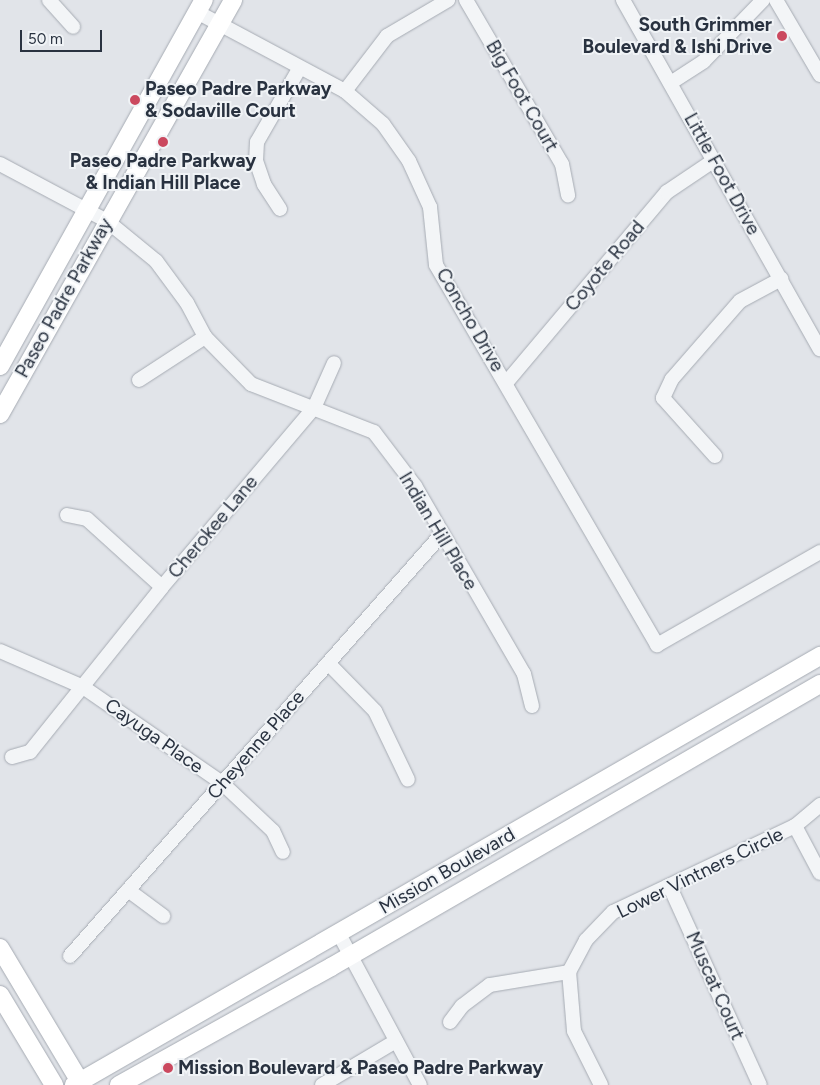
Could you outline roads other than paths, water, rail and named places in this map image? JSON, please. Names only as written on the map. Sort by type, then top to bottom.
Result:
[{"type":"main road","name":"Paseo Padre Parkway","points":[[0,414],[233,0]]},
{"type":"main road","name":"Paseo Padre Parkway","points":[[0,366],[201,6]]},
{"type":"main road","name":"Mission Boulevard","points":[[79,1084],[820,656]]},
{"type":"main road","name":"Mission Boulevard","points":[[119,1085],[350,956],[820,684]]},
{"type":"main road","points":[[0,948],[79,1084]]},
{"type":"main road","points":[[0,995],[54,1085]]},
{"type":"street","points":[[49,0],[73,27]]},
{"type":"street","points":[[344,91],[387,36],[448,0]]},
{"type":"street","name":"Big Foot Court","points":[[466,0],[562,164],[568,195]]},
{"type":"street","name":"Little Foot Drive","points":[[623,0],[672,82],[713,161],[820,349]]},
{"type":"street","points":[[672,82],[704,61],[763,0]]},
{"type":"street","points":[[776,0],[820,75]]},
{"type":"street","name":"Concho Drive","points":[[201,6],[220,24],[344,91],[383,124],[409,161],[430,207],[436,265],[656,645],[820,552]]},
{"type":"street","points":[[280,209],[264,184],[259,168],[258,142],[299,68]]},
{"type":"street","name":"Coyote Road","points":[[506,383],[667,192],[713,161]]},
{"type":"street","name":"Indian Hill Place","points":[[0,164],[107,221],[156,261],[187,303],[205,337],[251,384],[374,432],[415,486],[441,535],[524,674],[532,706]]},
{"type":"street","points":[[715,456],[663,398],[672,379],[740,301],[781,279]]},
{"type":"street","points":[[139,380],[205,337]]},
{"type":"street","name":"Cherokee Lane","points":[[12,757],[30,752],[162,587],[314,408],[334,363]]},
{"type":"street","points":[[67,515],[87,519],[162,587]]},
{"type":"street","name":"Cheyenne Place","points":[[70,956],[441,535]]},
{"type":"street","name":"Cayuga Place","points":[[0,651],[83,687],[222,783],[273,831],[282,852]]},
{"type":"street","points":[[328,663],[375,711],[408,780]]},
{"type":"street","name":"Lower Vintners Circle","points":[[569,972],[586,940],[613,912],[795,826],[820,805]]},
{"type":"street","points":[[795,826],[820,872]]},
{"type":"street","name":"Muscat Court","points":[[670,886],[760,1085]]},
{"type":"street","points":[[128,890],[163,916]]},
{"type":"street","points":[[339,934],[420,1085]]},
{"type":"street","points":[[450,1022],[462,1006],[490,985],[569,972],[574,1031],[600,1085]]},
{"type":"street","points":[[322,1085],[396,1041]]},
{"type":"place","name":"South Grimmer Boulevard & Ishi Drive","points":[[782,36]]},
{"type":"place","name":"Paseo Padre Parkway & Sodaville Court","points":[[135,100]]},
{"type":"place","name":"Paseo Padre Parkway & Indian Hill Place","points":[[163,142]]},
{"type":"place","name":"Mission Boulevard & Paseo Padre Parkway","points":[[168,1068]]}]
